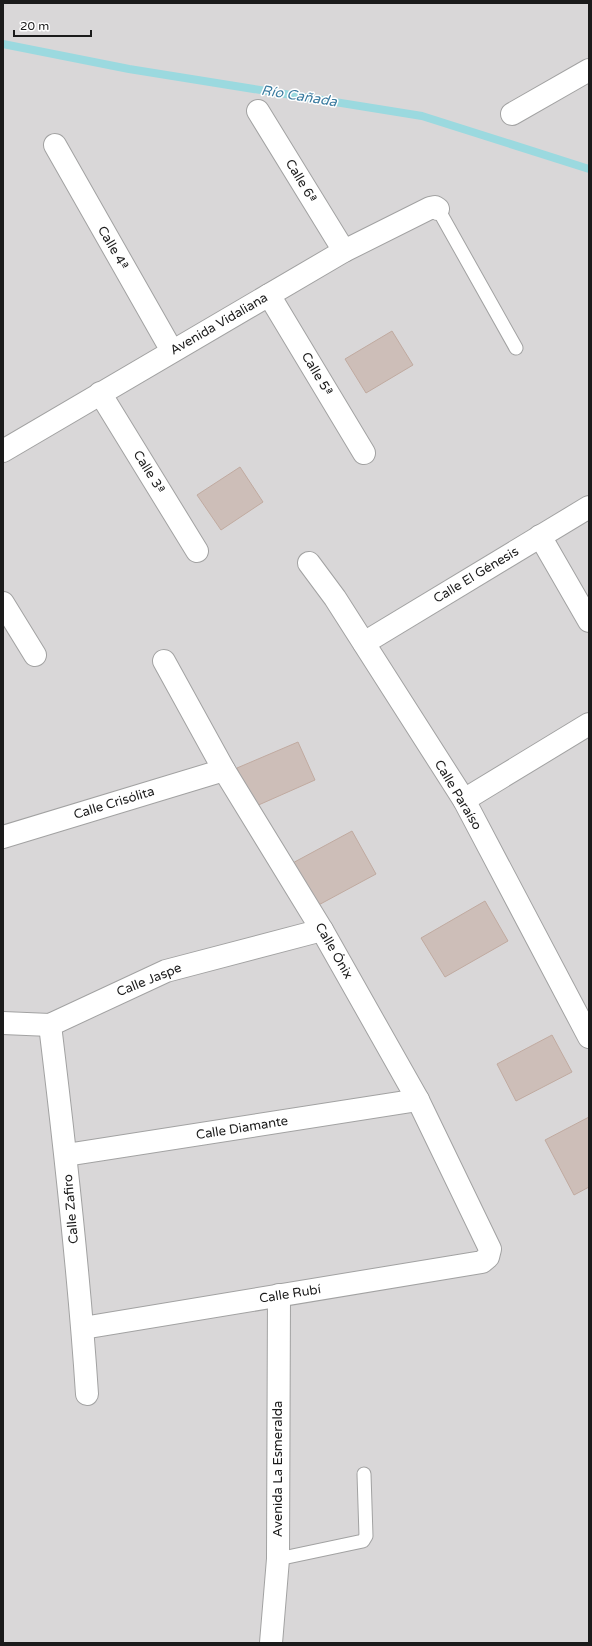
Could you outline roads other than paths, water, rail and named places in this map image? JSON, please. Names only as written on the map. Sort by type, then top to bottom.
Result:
[{"type":"street","points":[[512,114],[589,70]]},
{"type":"street","name":"Calle 6ª","points":[[258,111],[344,251]]},
{"type":"street","name":"Calle 4ª","points":[[55,145],[172,351]]},
{"type":"street","name":"Avenida Vidaliana","points":[[3,451],[344,251],[430,208],[435,207],[438,209]]},
{"type":"street","name":"Calle 5ª","points":[[270,295],[364,453]]},
{"type":"street","name":"Calle 3ª","points":[[100,393],[197,550]]},
{"type":"street","name":"Calle El Génesis","points":[[364,643],[589,507]]},
{"type":"street","points":[[540,536],[589,621]]},
{"type":"street","name":"Calle Paraíso","points":[[309,563],[335,598],[464,800],[589,1037]]},
{"type":"street","points":[[3,603],[34,655]]},
{"type":"street","name":"Calle Ónix","points":[[164,661],[224,770],[322,930],[418,1100],[490,1249]]},
{"type":"street","points":[[464,800],[589,724]]},
{"type":"street","name":"Calle Crisólita","points":[[3,837],[224,770]]},
{"type":"street","name":"Calle Jaspe","points":[[3,1023],[50,1025],[166,971],[322,930]]},
{"type":"street","name":"Calle Zafiro","points":[[50,1025],[66,1155],[83,1328],[87,1394]]},
{"type":"street","name":"Calle Diamante","points":[[66,1155],[418,1100]]},
{"type":"street","name":"Calle Rubí","points":[[83,1328],[482,1262],[488,1257],[490,1249]]},
{"type":"street","name":"Avenida La Esmeralda","points":[[271,1643],[278,1559],[279,1295]]},
{"type":"lane","points":[[438,209],[516,348]]},
{"type":"lane","points":[[278,1559],[363,1541],[366,1536],[364,1474]]},
{"type":"waterway","name":"Río Cañada","points":[[3,44],[129,69],[422,116],[589,169]]}]
